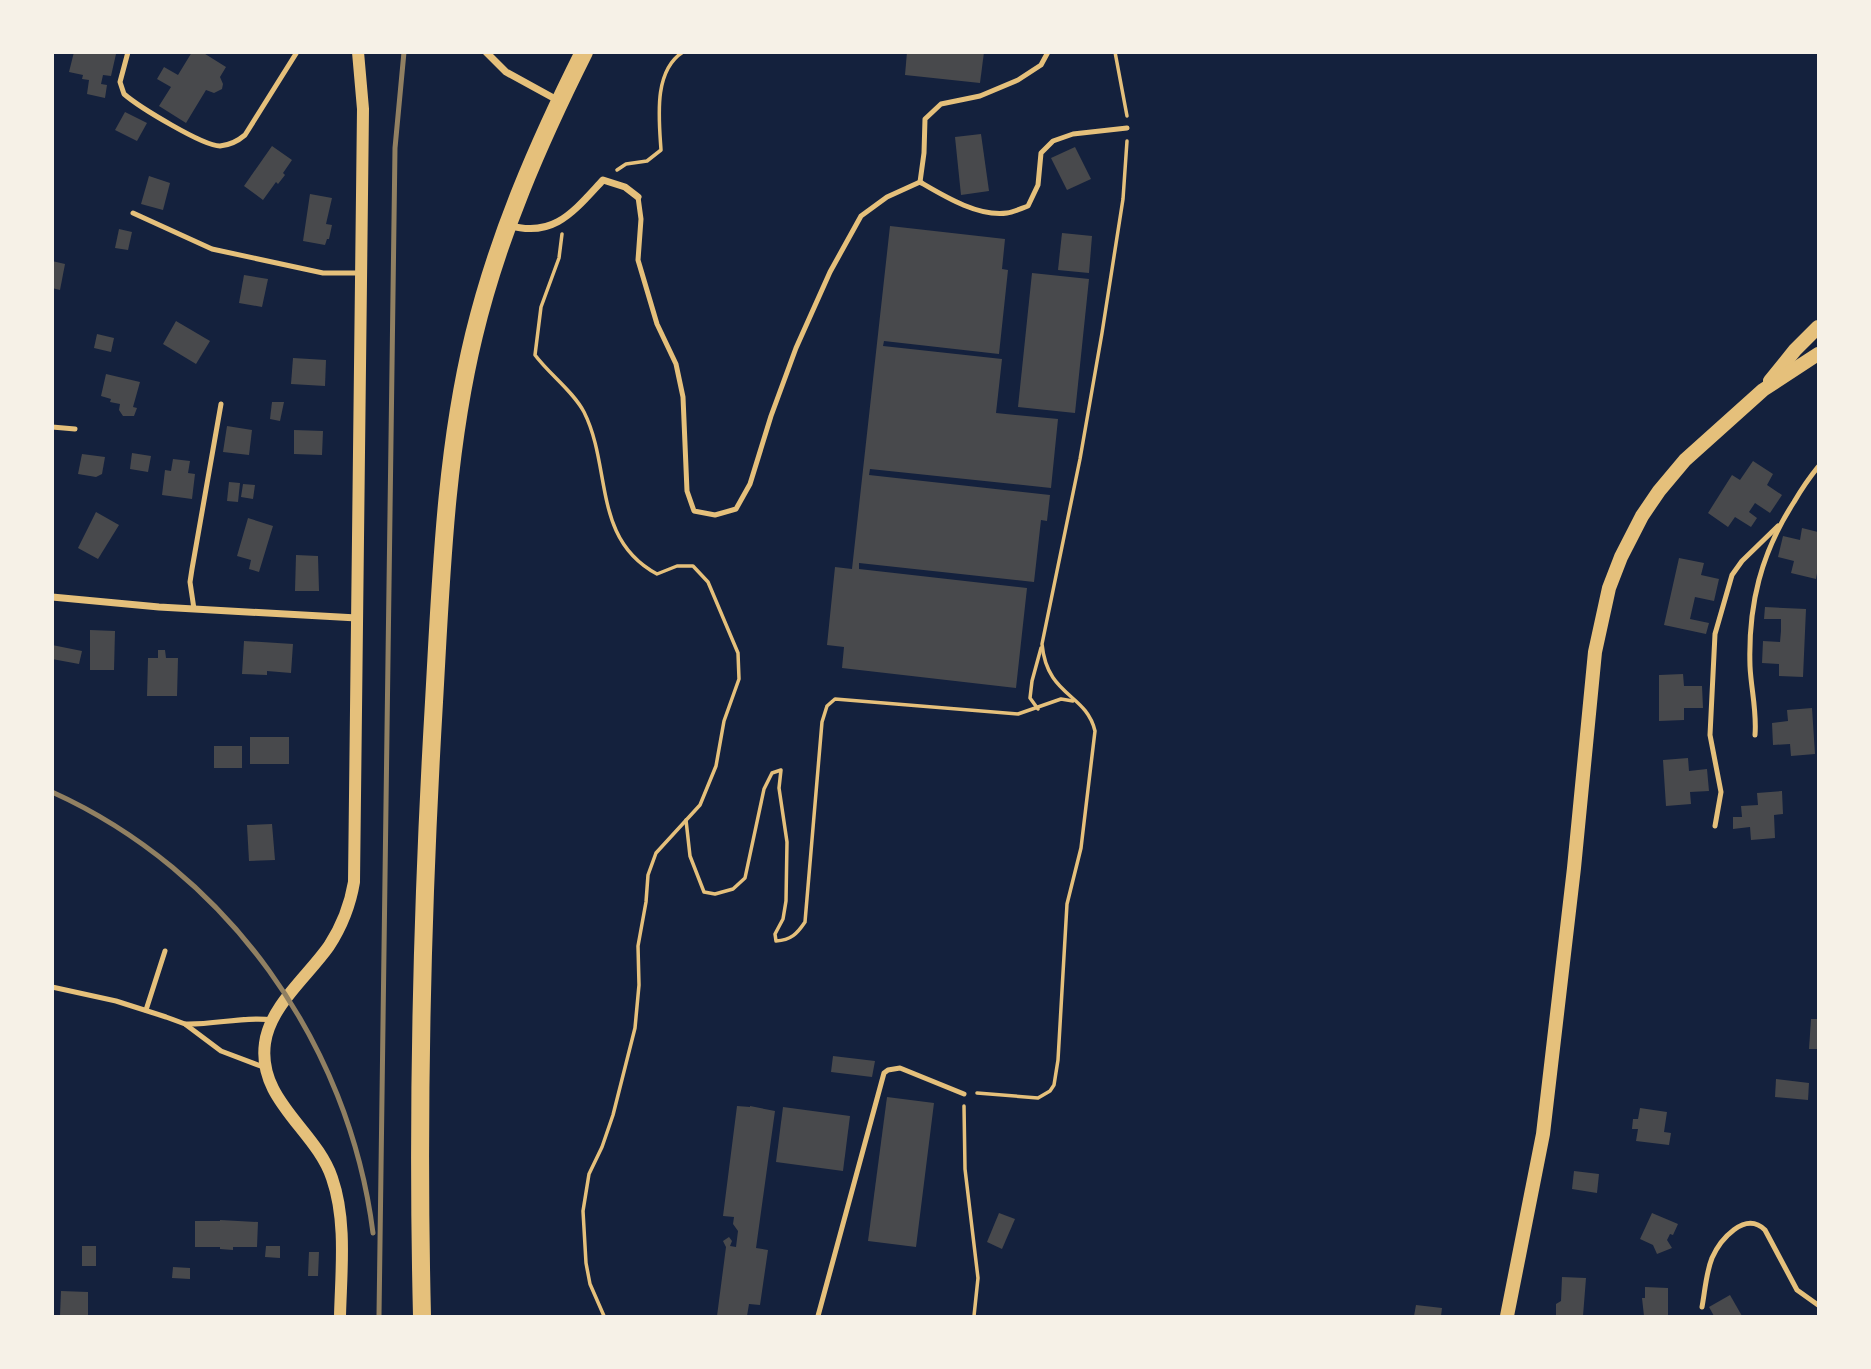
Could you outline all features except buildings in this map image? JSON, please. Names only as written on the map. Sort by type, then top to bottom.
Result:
[{"type":"main road","points":[[422,1317],[420,1124],[426,881],[434,700],[446,529],[456,437],[466,374],[484,299],[507,225],[540,142],[584,52]]},
{"type":"main road","points":[[1763,390],[1795,350],[1818,327]]},
{"type":"main road","points":[[1507,1317],[1543,1134],[1574,868],[1595,652],[1606,596],[1627,543],[1658,491],[1690,454],[1763,390],[1818,354]]},
{"type":"street","points":[[340,1317],[341,1223],[333,1179],[319,1150],[274,1094],[266,1069],[264,1044],[272,1020],[337,934],[348,909],[354,882],[363,109],[358,52]]},
{"type":"street","points":[[486,52],[506,72],[559,102]]},
{"type":"street","points":[[507,225],[530,230],[542,229],[564,218],[603,180],[625,187],[638,197]]},
{"type":"street","points":[[52,597],[194,609],[357,618]]},
{"type":"lane","points":[[128,52],[120,82],[124,94],[201,141],[219,146],[237,141],[245,135],[297,52]]},
{"type":"lane","points":[[920,182],[925,119],[941,104],[980,96],[1018,80],[1041,65],[1048,52]]},
{"type":"lane","points":[[920,182],[975,209],[1006,213],[1028,206],[1038,185],[1041,153],[1054,141],[1073,134],[1128,128]]},
{"type":"lane","points":[[638,197],[638,260],[657,324],[676,364],[683,397],[687,491],[694,511],[715,515],[736,509],[750,484],[796,348],[830,272],[861,216],[887,197],[920,182]]},
{"type":"lane","points":[[133,213],[212,249],[323,273],[361,273]]},
{"type":"lane","points":[[194,609],[190,582],[221,404]]},
{"type":"lane","points":[[52,427],[75,429]]},
{"type":"lane","points":[[1755,735],[1756,706],[1750,666],[1752,621],[1765,557],[1778,526],[1818,467]]},
{"type":"lane","points":[[1715,826],[1721,792],[1710,735],[1715,634],[1732,575],[1742,561],[1778,526]]},
{"type":"lane","points":[[146,1010],[165,951]]},
{"type":"lane","points":[[52,987],[146,1010],[185,1024],[221,1051],[266,1069]]},
{"type":"lane","points":[[185,1024],[217,1024],[254,1018],[272,1020]]},
{"type":"lane","points":[[819,1316],[884,1073],[900,1069],[964,1094]]},
{"type":"lane","points":[[1702,1307],[1709,1266],[1717,1250],[1731,1232],[1751,1223],[1765,1230],[1797,1290],[1818,1305]]},
{"type":"path","points":[[603,180],[626,164],[647,161],[661,150],[661,89],[674,58],[683,52]]},
{"type":"path","points":[[1038,709],[1030,698],[1032,681],[1080,459],[1123,199],[1128,128],[1115,52]]},
{"type":"path","points":[[564,218],[559,258],[541,307],[535,355],[583,411],[594,442],[610,516],[625,549],[640,564],[657,573],[677,566],[693,566],[708,582],[738,653],[739,679],[724,721],[716,766],[700,805],[656,853],[648,875],[638,946],[639,985],[635,1028],[613,1115],[589,1174],[583,1211],[590,1284],[604,1317]]},
{"type":"path","points":[[974,1317],[978,1278],[966,1181],[964,1094],[988,1093],[1038,1098],[1050,1091],[1056,1078],[1066,904],[1081,848],[1095,740],[1093,722],[1089,715],[1054,682],[1047,670],[1042,644]]},
{"type":"path","points":[[686,819],[690,856],[704,892],[715,894],[733,889],[745,878],[764,789],[772,773],[780,770],[779,788],[787,842],[786,901],[783,919],[775,934],[776,941],[785,940],[797,934],[805,922],[822,722],[827,706],[835,699],[1018,714],[1061,699],[1075,701]]},
{"type":"railway","points":[[379,1316],[395,148],[404,52]]},
{"type":"railway","points":[[52,792],[115,826],[173,868],[224,916],[269,971],[307,1031],[337,1095],[359,1163],[373,1233]]}]
